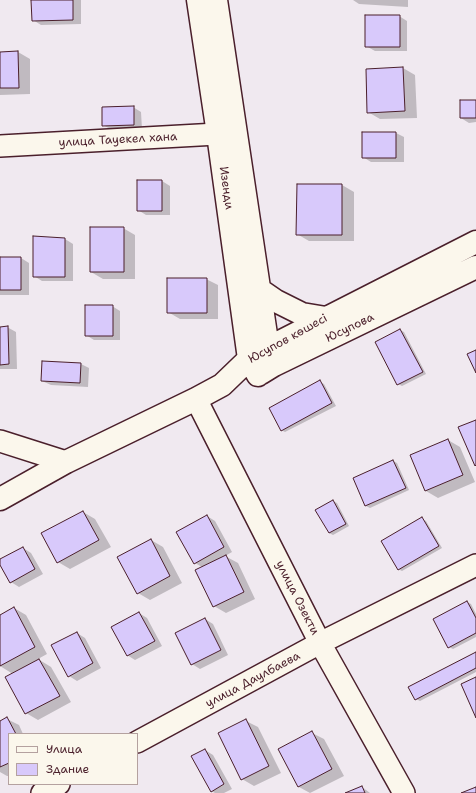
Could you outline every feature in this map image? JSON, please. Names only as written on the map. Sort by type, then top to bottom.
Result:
[{"type":"street","name":"Изенди","points":[[198,0],[260,290],[262,362]]},
{"type":"street","name":"Изенди","points":[[216,0],[227,134],[262,362]]},
{"type":"street","name":"улица Тауекел хана","points":[[0,146],[227,134]]},
{"type":"street","name":"Юсупов көшесі","points":[[262,362],[326,318],[476,242]]},
{"type":"street","name":"Юсупова","points":[[196,399],[262,362],[476,266]]},
{"type":"street","points":[[260,290],[276,301],[302,314],[326,318]]},
{"type":"street","points":[[0,499],[66,462],[196,399]]},
{"type":"street","name":"улица Озекти","points":[[196,399],[320,643],[404,793]]},
{"type":"street","points":[[0,440],[66,462]]},
{"type":"street","name":"улица Даулбаева","points":[[138,741],[320,643],[476,565]]},
{"type":"street","points":[[42,793],[57,785]]},
{"type":"building","points":[[31,0],[73,0],[73,20],[32,21]]},
{"type":"building","points":[[365,15],[400,15],[400,47],[365,47]]},
{"type":"building","points":[[18,51],[19,88],[0,88],[0,52]]},
{"type":"building","points":[[403,67],[405,111],[367,113],[366,69]]},
{"type":"building","points":[[460,100],[476,100],[476,118],[460,118]]},
{"type":"building","points":[[134,106],[134,125],[102,126],[102,107]]},
{"type":"building","points":[[362,132],[396,132],[396,158],[362,158]]},
{"type":"building","points":[[137,180],[162,180],[162,211],[137,211]]},
{"type":"building","points":[[297,184],[342,184],[342,235],[296,235]]},
{"type":"building","points":[[90,227],[124,227],[124,272],[90,272]]},
{"type":"building","points":[[33,236],[65,238],[65,277],[33,277]]},
{"type":"building","points":[[0,257],[21,257],[21,290],[0,290]]},
{"type":"building","points":[[167,278],[207,278],[207,313],[167,313]]},
{"type":"building","points":[[85,305],[113,305],[113,336],[85,336]]},
{"type":"building","points":[[8,326],[9,364],[0,365],[0,327]]},
{"type":"building","points":[[400,329],[423,372],[397,385],[375,342]]},
{"type":"building","points":[[476,350],[476,373],[467,354]]},
{"type":"building","points":[[42,361],[81,363],[80,383],[41,381]]},
{"type":"building","points":[[320,380],[332,403],[281,431],[269,408]]},
{"type":"building","points":[[476,420],[476,465],[475,466],[458,427]]},
{"type":"building","points":[[448,439],[463,475],[425,491],[410,455]]},
{"type":"building","points":[[393,460],[406,488],[365,506],[353,478]]},
{"type":"building","points":[[333,500],[346,524],[329,533],[315,510]]},
{"type":"building","points":[[83,511],[99,540],[57,563],[41,533]]},
{"type":"building","points":[[207,515],[224,547],[194,564],[176,532]]},
{"type":"building","points":[[422,517],[439,546],[398,570],[381,541]]},
{"type":"building","points":[[151,539],[170,576],[137,594],[117,557]]},
{"type":"building","points":[[23,547],[35,569],[10,583],[0,565],[0,559]]},
{"type":"building","points":[[226,555],[244,592],[213,607],[195,570]]},
{"type":"building","points":[[467,601],[476,618],[476,633],[448,648],[433,619]]},
{"type":"building","points":[[14,607],[35,647],[0,666],[0,615]]},
{"type":"building","points":[[139,612],[155,641],[127,656],[111,627]]},
{"type":"building","points":[[205,618],[221,650],[191,665],[175,633]]},
{"type":"building","points":[[77,632],[93,663],[68,677],[51,645]]},
{"type":"building","points":[[476,652],[476,668],[415,700],[408,687]]},
{"type":"building","points":[[39,659],[60,696],[25,714],[5,677]]},
{"type":"building","points":[[476,677],[476,718],[461,684]]},
{"type":"building","points":[[7,717],[15,733],[8,733],[8,763],[0,767],[0,721]]},
{"type":"building","points":[[246,719],[269,766],[241,780],[218,733]]},
{"type":"building","points":[[312,731],[332,769],[298,787],[278,749]]},
{"type":"building","points":[[205,749],[224,784],[211,792],[191,756]]},
{"type":"building","points":[[362,786],[365,793],[345,793]]},
{"type":"building","points":[[476,787],[476,793],[461,793]]}]
